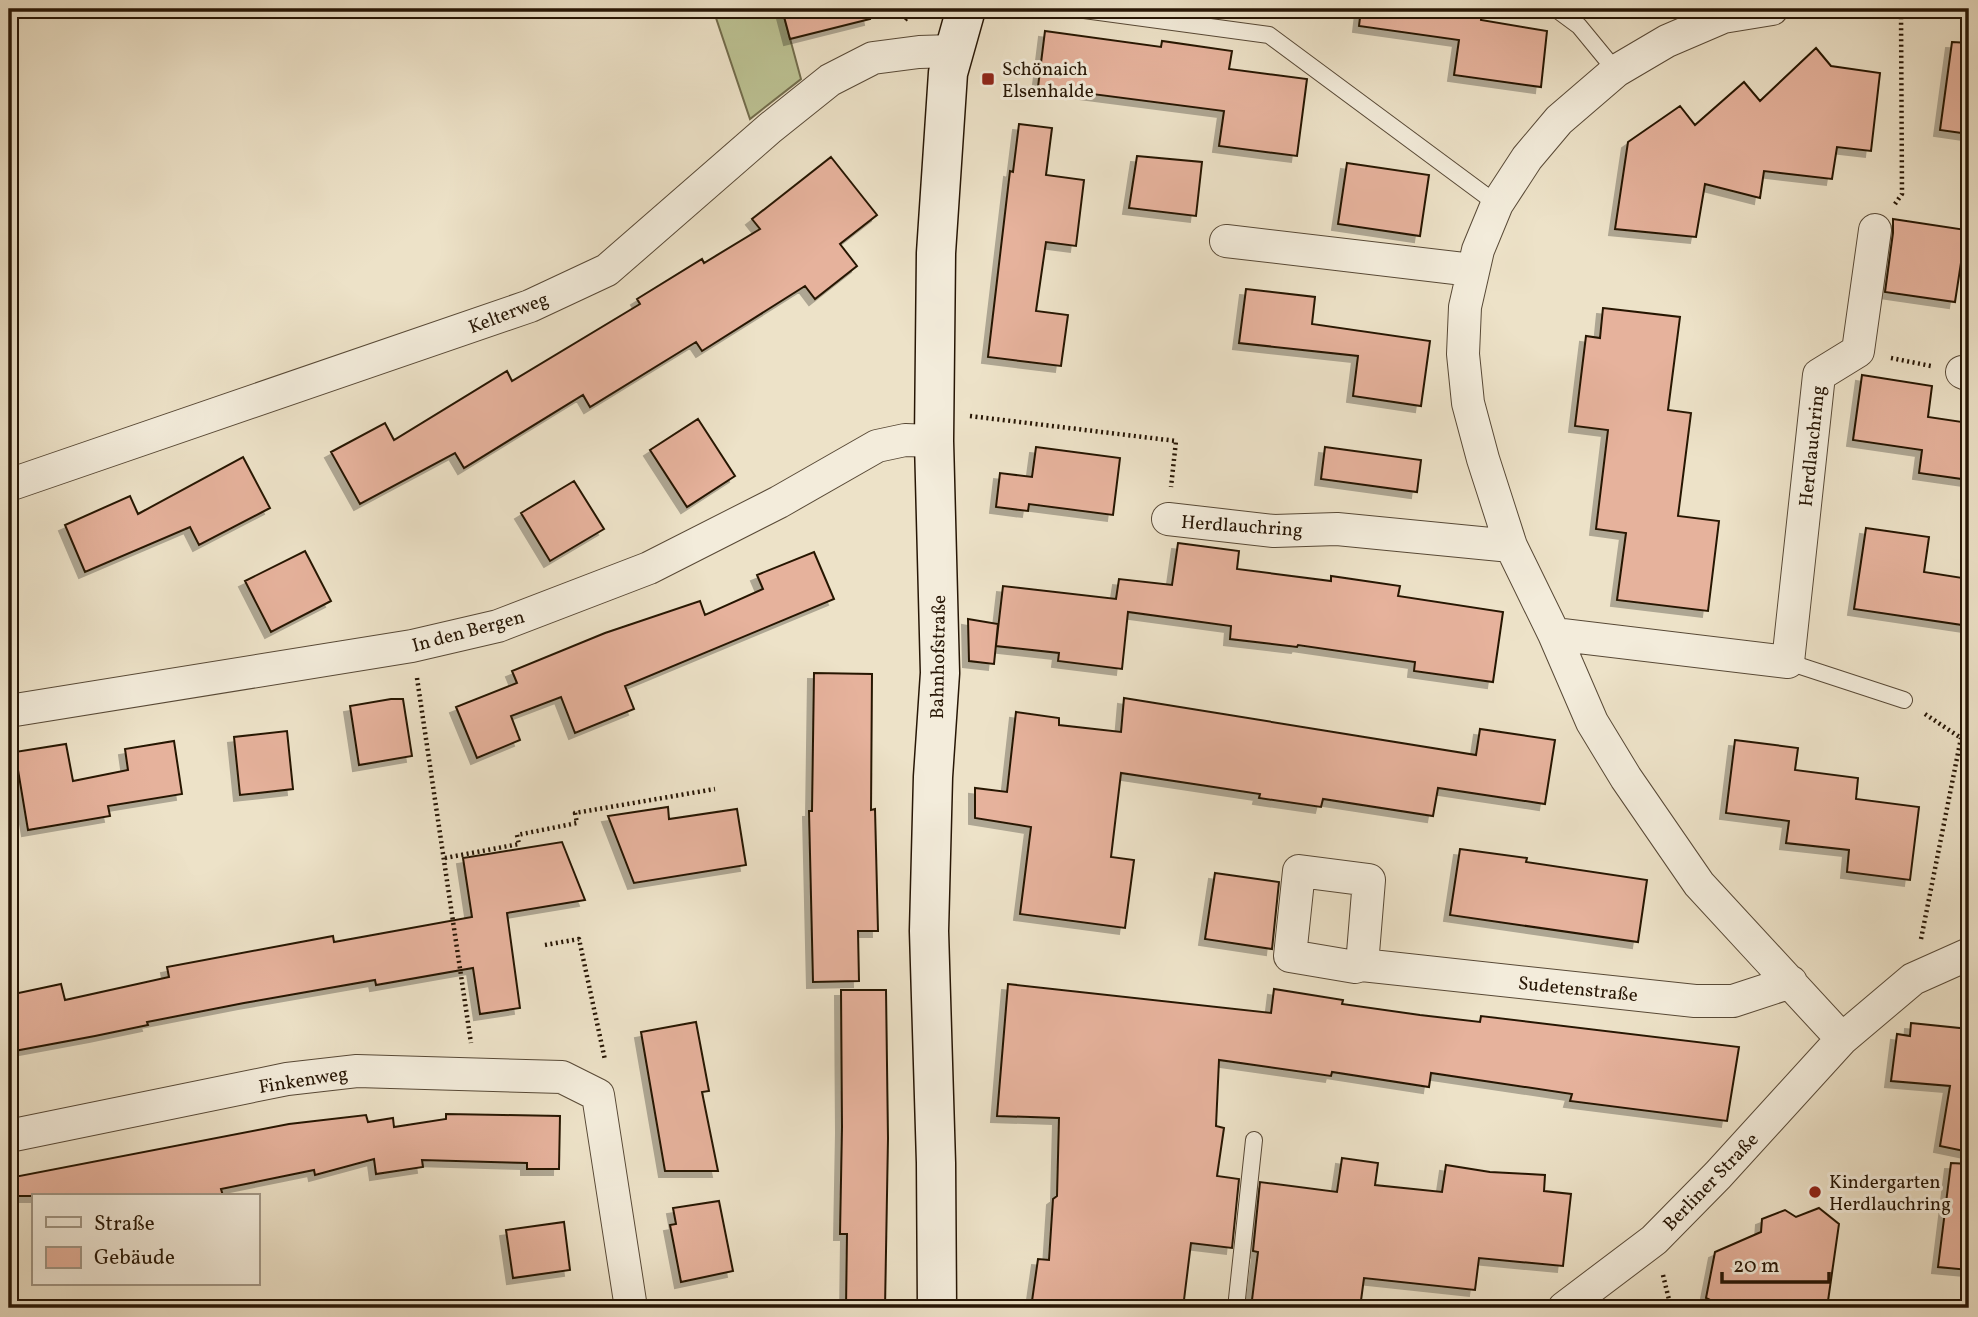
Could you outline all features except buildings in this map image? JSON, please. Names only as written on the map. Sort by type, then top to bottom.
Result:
[{"type":"street","name":"Bahnhofstraße","points":[[937,1308],[929,931],[933,777],[940,673],[934,426],[936,253],[948,73],[966,9]]},
{"type":"street","points":[[1772,9],[1723,17],[1667,41],[1616,71],[1559,120],[1527,158],[1497,204],[1472,270],[1465,307],[1463,354],[1468,403],[1511,546],[1592,722],[1626,778],[1699,884],[1842,1039],[1913,979],[1969,954]]},
{"type":"street","name":"Kelterweg","points":[[9,485],[530,306],[607,270],[770,128],[830,80],[873,58],[953,51]]},
{"type":"street","points":[[1858,351],[1875,230]]},
{"type":"street","points":[[1226,240],[1472,270]]},
{"type":"street","name":"Herdlauchring","points":[[1788,662],[1819,375],[1858,351]]},
{"type":"street","name":"In den Bergen","points":[[9,711],[412,646],[498,626],[649,568],[779,502],[877,446],[905,440],[934,426]]},
{"type":"street","name":"Herdlauchring","points":[[1168,519],[1274,531],[1337,529],[1511,546]]},
{"type":"street","points":[[1553,634],[1788,662]]},
{"type":"street","name":"Sudetenstraße","points":[[1363,965],[1695,1001],[1733,1001],[1791,982]]},
{"type":"street","name":"Berliner Straße","points":[[1564,1308],[1654,1240],[1718,1175],[1842,1039]]},
{"type":"street","name":"Finkenweg","points":[[9,1136],[287,1079],[357,1071],[562,1077],[598,1095]]},
{"type":"street","points":[[598,1095],[631,1308]]},
{"type":"lane","points":[[1077,9],[1269,35],[1497,204]]},
{"type":"lane","points":[[1556,9],[1579,26],[1616,71]]},
{"type":"lane","points":[[1579,26],[1581,9]]},
{"type":"lane","points":[[1788,662],[1904,700]]},
{"type":"lane","points":[[1236,1308],[1254,1140]]},
{"type":"path","points":[[1875,230],[1902,194],[1901,9]]},
{"type":"path","points":[[1858,351],[1966,373]]},
{"type":"path","name":"Herdlauchring","points":[[934,426],[1176,441],[1168,519]]},
{"type":"path","points":[[412,646],[476,1076]]},
{"type":"path","points":[[1904,700],[1961,738],[1969,736]]},
{"type":"path","points":[[1913,979],[1961,738]]},
{"type":"path","points":[[445,858],[519,844],[517,835],[577,824],[575,813],[715,789]]},
{"type":"path","points":[[545,945],[579,939],[606,1062],[598,1095]]},
{"type":"green space","points":[[713,9],[782,9],[801,79],[750,119]]},
{"type":"place","name":"Schönaich Elsenhalde","points":[[988,79]]},
{"type":"place","name":"Kindergarten Herdlauchring","points":[[1815,1192]]}]
